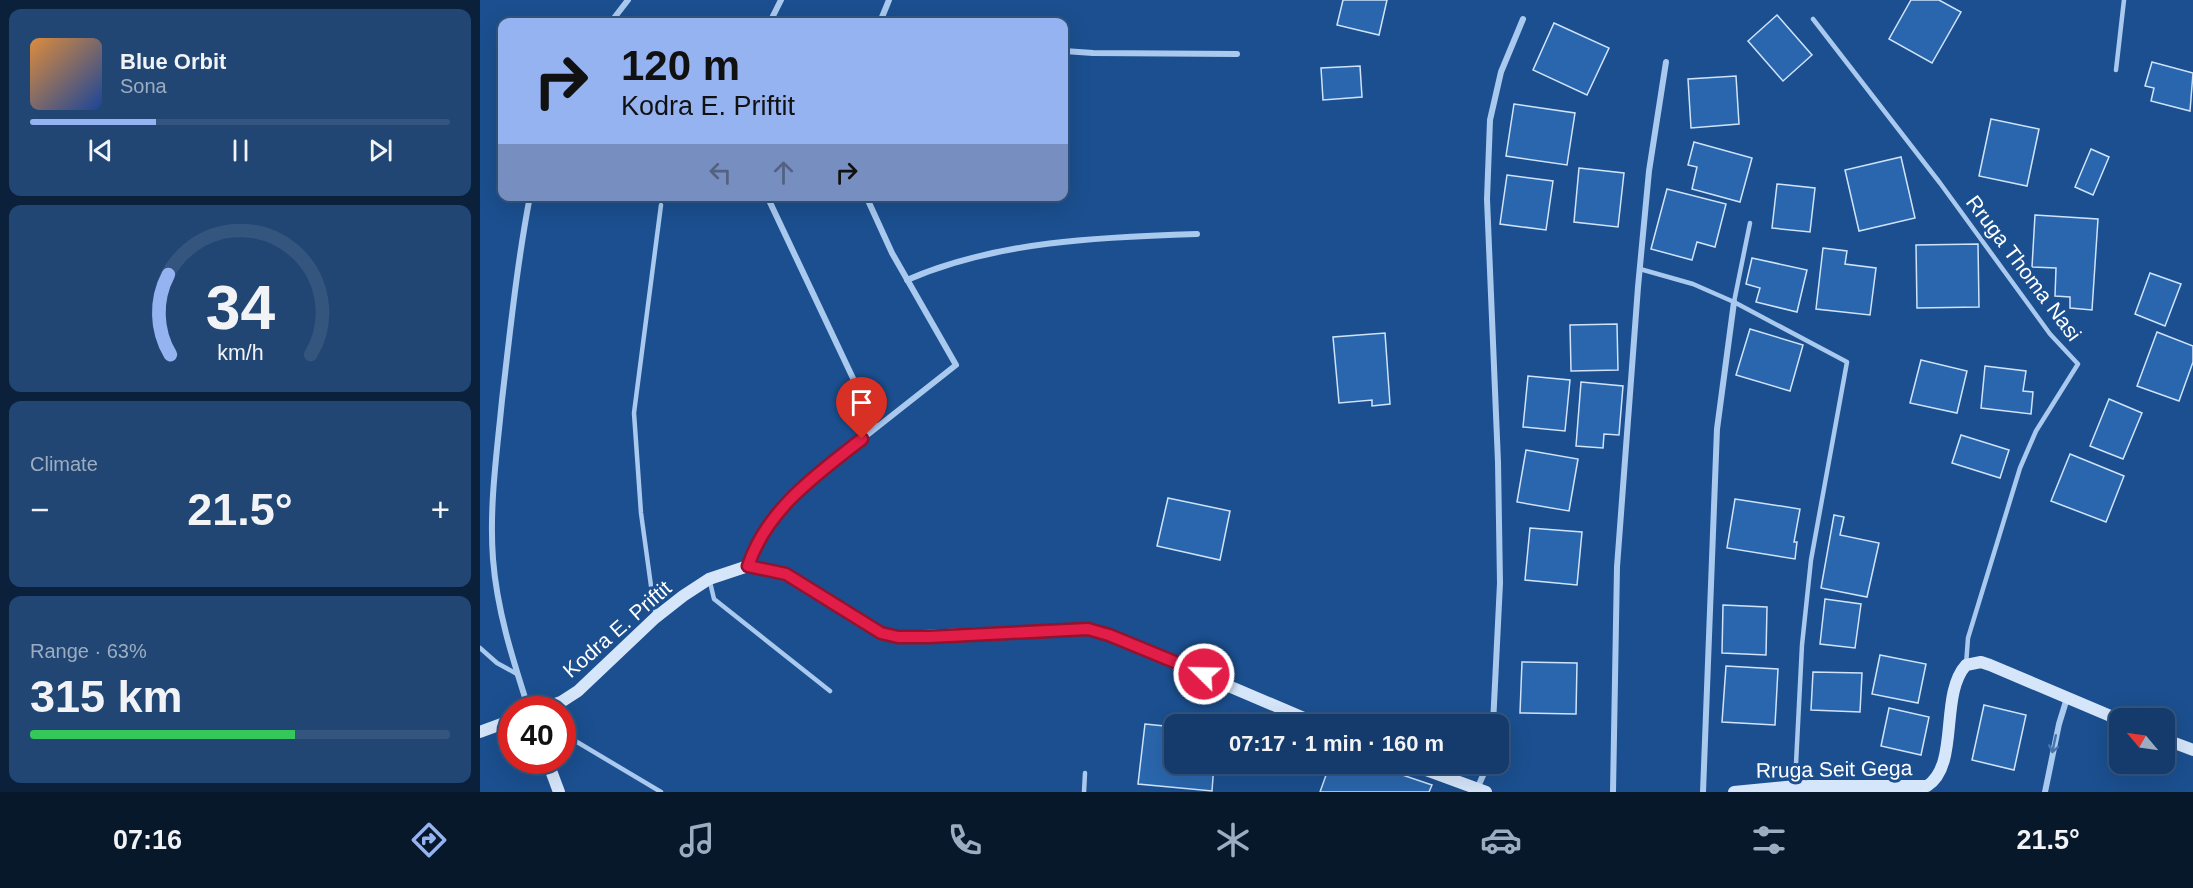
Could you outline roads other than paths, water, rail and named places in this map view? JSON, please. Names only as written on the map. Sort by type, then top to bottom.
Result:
[{"type":"street","points":[[614,18],[628,0]]},
{"type":"street","points":[[772,18],[781,0]]},
{"type":"street","points":[[881,18],[889,0]]},
{"type":"street","points":[[1493,714],[1500,583],[1498,462],[1487,199],[1490,120],[1501,72],[1522,19]]},
{"type":"street","points":[[1068,51],[1237,54]]},
{"type":"street","points":[[1613,792],[1617,567],[1649,171],[1666,62]]},
{"type":"street","points":[[524,696],[500,611],[493,558],[494,493],[512,312],[529,201]]},
{"type":"street","points":[[769,201],[876,427]]},
{"type":"street","points":[[868,201],[907,280],[956,365],[819,473],[774,515],[759,537],[748,566],[786,574],[881,633],[898,637],[1088,629],[1109,635],[1295,714]]},
{"type":"street","points":[[907,280],[931,270],[1048,244],[1126,236],[1197,234]]},
{"type":"street","points":[[1703,792],[1717,429],[1734,302]]},
{"type":"street","name":"Kodra E. Priftit","points":[[570,696],[655,618],[709,579],[748,566]]},
{"type":"street","points":[[1966,665],[1981,662],[1990,665],[2109,715]]},
{"type":"street","name":"Rruga Seit Gega","points":[[1734,792],[1914,788],[1933,782],[1942,764],[1957,680],[1966,665]]},
{"type":"street","points":[[2045,792],[2059,724],[2067,698]]},
{"type":"street","points":[[480,732],[498,725]]},
{"type":"street","points":[[2175,743],[2193,750]]},
{"type":"street","points":[[553,774],[559,792]]},
{"type":"street","points":[[1436,774],[1479,791],[1485,774]]},
{"type":"lane","points":[[2116,70],[2124,0]]},
{"type":"lane","name":"Rruga Thoma Nasi","points":[[1813,19],[1940,183],[2050,334],[2078,364],[2036,431],[2020,468],[1968,638],[1966,665]]},
{"type":"lane","points":[[655,618],[641,513],[634,413],[661,205]]},
{"type":"lane","points":[[1734,302],[1750,223]]},
{"type":"lane","points":[[1640,269],[1693,284],[1734,302],[1847,362],[1811,560],[1794,789]]},
{"type":"lane","points":[[709,579],[714,599],[830,691]]},
{"type":"lane","points":[[480,648],[497,663],[517,674]]},
{"type":"lane","points":[[576,741],[661,792]]},
{"type":"lane","points":[[1084,792],[1085,773]]}]
